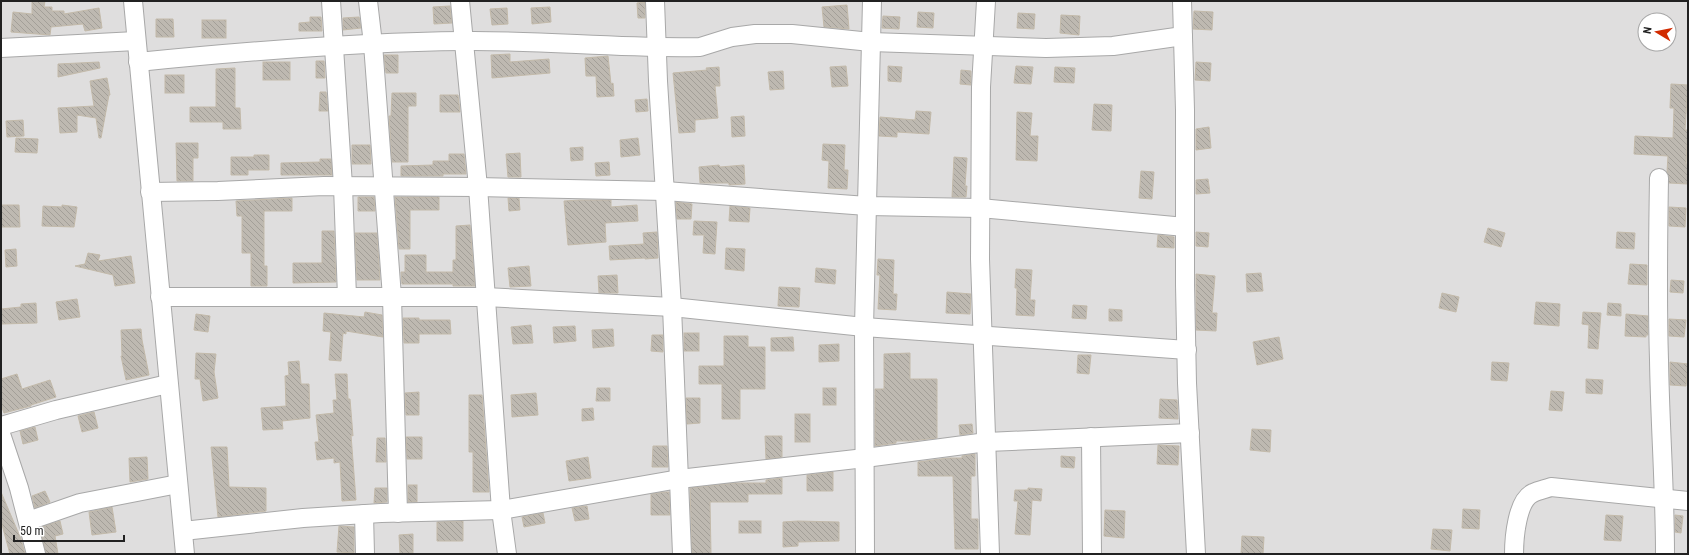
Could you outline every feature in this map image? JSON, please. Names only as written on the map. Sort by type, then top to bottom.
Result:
[{"type":"street","points":[[133,1],[185,554]]},
{"type":"street","points":[[330,1],[343,186],[347,297]]},
{"type":"street","points":[[368,1],[373,44],[392,297],[398,513]]},
{"type":"street","points":[[460,1],[478,187],[501,510],[507,554]]},
{"type":"street","points":[[655,1],[672,307],[682,554]]},
{"type":"street","points":[[865,554],[864,327],[872,1]]},
{"type":"street","points":[[986,1],[981,87],[980,259],[990,554]]},
{"type":"street","points":[[1182,1],[1185,285],[1196,554]]},
{"type":"street","points":[[138,62],[250,50],[464,41],[700,47],[732,37],[755,34],[792,34],[871,42],[1046,48],[1113,46],[1183,36]]},
{"type":"street","points":[[1,48],[136,41]]},
{"type":"street","points":[[1659,178],[1657,263],[1659,360],[1665,498],[1664,554]]},
{"type":"street","points":[[150,192],[343,186],[665,191],[867,206],[980,208],[1185,227]]},
{"type":"street","points":[[160,297],[485,297],[672,307],[864,327],[1187,350]]},
{"type":"street","points":[[1,426],[56,410],[168,384]]},
{"type":"street","points":[[183,531],[304,518],[364,514],[501,510],[679,479],[865,458],[987,442],[1190,433]]},
{"type":"street","points":[[1,434],[19,488],[36,554]]},
{"type":"street","points":[[1091,437],[1092,554]]},
{"type":"street","points":[[28,521],[80,503],[178,484]]},
{"type":"street","points":[[1514,554],[1514,538],[1520,508],[1532,493],[1551,487],[1688,501]]},
{"type":"street","points":[[364,514],[365,554]]},
{"type":"shaded area","points":[[1,1],[1688,1],[1688,554],[1,554]]},
{"type":"building","points":[[32,1],[45,1],[44,7],[52,7],[52,11],[64,11],[64,14],[99,8],[102,28],[85,31],[83,24],[51,27],[50,35],[11,32],[13,12],[32,14]]},
{"type":"building","points":[[645,2],[645,18],[638,18],[637,3]]},
{"type":"building","points":[[847,5],[849,29],[824,27],[822,7]]},
{"type":"building","points":[[450,6],[452,23],[434,24],[433,7]]},
{"type":"building","points":[[550,7],[551,22],[532,24],[531,8]]},
{"type":"building","points":[[507,8],[508,24],[492,25],[490,9]]},
{"type":"building","points":[[1194,11],[1213,12],[1212,30],[1193,29]]},
{"type":"building","points":[[918,12],[934,13],[933,28],[917,27]]},
{"type":"building","points":[[1018,13],[1035,14],[1034,29],[1017,28]]},
{"type":"building","points":[[1061,15],[1080,16],[1079,35],[1060,33]]},
{"type":"building","points":[[883,16],[900,17],[899,29],[882,28]]},
{"type":"building","points":[[310,17],[321,17],[322,31],[299,31],[299,23],[310,22]]},
{"type":"building","points":[[359,17],[361,28],[343,30],[343,18]]},
{"type":"building","points":[[156,19],[173,19],[174,37],[156,37]]},
{"type":"building","points":[[202,20],[226,20],[226,38],[202,38]]},
{"type":"building","points":[[510,54],[510,62],[549,59],[550,73],[492,78],[491,55]]},
{"type":"building","points":[[384,55],[398,55],[398,73],[386,73]]},
{"type":"building","points":[[608,56],[614,96],[597,97],[596,76],[586,76],[585,58]]},
{"type":"building","points":[[316,61],[324,61],[325,78],[316,78]]},
{"type":"building","points":[[99,62],[100,68],[58,77],[58,64]]},
{"type":"building","points":[[263,62],[290,62],[290,80],[263,80]]},
{"type":"building","points":[[1196,62],[1211,63],[1210,81],[1195,80]]},
{"type":"building","points":[[846,66],[848,86],[832,87],[830,67]]},
{"type":"building","points":[[888,66],[902,67],[901,82],[888,81]]},
{"type":"building","points":[[1016,66],[1033,67],[1031,84],[1014,83]]},
{"type":"building","points":[[719,67],[720,86],[715,86],[718,118],[695,120],[695,132],[679,133],[673,73],[707,70],[706,68]]},
{"type":"building","points":[[1055,67],[1075,68],[1074,83],[1054,82]]},
{"type":"building","points":[[235,68],[235,108],[240,108],[241,129],[223,129],[223,122],[190,122],[190,107],[216,107],[216,69]]},
{"type":"building","points":[[961,70],[971,71],[971,85],[960,84]]},
{"type":"building","points":[[783,71],[784,89],[770,90],[768,72]]},
{"type":"building","points":[[165,75],[184,75],[184,93],[165,93]]},
{"type":"building","points":[[107,78],[110,95],[101,138],[99,138],[96,118],[77,115],[77,132],[60,133],[58,108],[94,106],[90,81]]},
{"type":"building","points":[[1671,84],[1688,85],[1685,130],[1688,130],[1686,164],[1688,164],[1688,184],[1669,183],[1667,172],[1668,156],[1634,154],[1635,136],[1673,138],[1674,108],[1670,108]]},
{"type":"building","points":[[320,92],[326,92],[328,111],[319,111]]},
{"type":"building","points":[[392,93],[416,93],[416,106],[408,106],[408,162],[392,162],[389,116],[391,116]]},
{"type":"building","points":[[440,95],[458,95],[460,112],[440,112]]},
{"type":"building","points":[[647,99],[648,111],[636,112],[635,100]]},
{"type":"building","points":[[1094,104],[1112,105],[1111,131],[1092,130]]},
{"type":"building","points":[[916,111],[931,112],[929,134],[897,132],[897,137],[879,136],[880,117],[915,120]]},
{"type":"building","points":[[1017,112],[1032,113],[1030,136],[1038,136],[1037,161],[1016,160]]},
{"type":"building","points":[[744,116],[745,136],[732,137],[731,117]]},
{"type":"building","points":[[23,120],[24,136],[7,137],[6,121]]},
{"type":"building","points":[[1209,127],[1211,148],[1196,150],[1196,129]]},
{"type":"building","points":[[16,138],[38,139],[37,153],[15,152]]},
{"type":"building","points":[[638,138],[640,155],[621,157],[620,140]]},
{"type":"building","points":[[176,143],[198,143],[198,158],[193,158],[193,181],[177,181]]},
{"type":"building","points":[[823,144],[845,145],[844,170],[848,170],[847,189],[828,188],[829,161],[822,160]]},
{"type":"building","points":[[352,145],[370,145],[371,164],[352,164]]},
{"type":"building","points":[[583,147],[583,160],[571,161],[570,148]]},
{"type":"building","points":[[520,153],[521,177],[508,177],[506,154]]},
{"type":"building","points":[[449,154],[464,154],[466,174],[443,174],[443,176],[401,176],[401,166],[433,165],[433,161],[449,161]]},
{"type":"building","points":[[254,155],[269,155],[269,170],[248,170],[248,175],[231,175],[231,157],[254,157]]},
{"type":"building","points":[[954,157],[967,158],[965,186],[967,186],[966,197],[952,197]]},
{"type":"building","points":[[320,159],[331,159],[332,175],[281,175],[281,163],[320,162]]},
{"type":"building","points":[[609,162],[610,175],[596,176],[595,163]]},
{"type":"building","points":[[719,165],[720,167],[744,165],[745,184],[729,185],[729,183],[700,183],[699,167]]},
{"type":"building","points":[[1141,171],[1154,172],[1152,199],[1139,198]]},
{"type":"building","points":[[1208,179],[1210,193],[1196,194],[1196,180]]},
{"type":"building","points":[[358,197],[374,197],[375,211],[358,211]]},
{"type":"building","points":[[395,197],[439,197],[439,210],[410,210],[410,249],[399,249]]},
{"type":"building","points":[[292,198],[292,211],[264,211],[264,266],[267,266],[267,286],[251,286],[251,253],[242,253],[242,216],[237,216],[236,201]]},
{"type":"building","points":[[508,198],[519,198],[520,210],[509,211]]},
{"type":"building","points":[[611,200],[611,207],[637,205],[638,221],[605,223],[606,242],[568,245],[564,201]]},
{"type":"building","points":[[676,202],[692,204],[691,219],[677,219]]},
{"type":"building","points":[[1,205],[19,205],[20,227],[1,227]]},
{"type":"building","points":[[62,205],[77,207],[74,227],[42,226],[43,206],[62,207]]},
{"type":"building","points":[[730,206],[750,208],[749,222],[729,221]]},
{"type":"building","points":[[1669,207],[1686,208],[1685,227],[1669,226]]},
{"type":"building","points":[[694,221],[717,222],[715,254],[703,253],[704,235],[693,235]]},
{"type":"building","points":[[470,225],[475,286],[453,286],[453,284],[402,284],[401,272],[405,272],[405,255],[426,255],[426,272],[453,272],[453,260],[456,260],[456,226]]},
{"type":"building","points":[[1488,228],[1505,233],[1501,247],[1484,242]]},
{"type":"building","points":[[322,231],[334,231],[336,282],[293,283],[293,263],[322,263]]},
{"type":"building","points":[[657,232],[658,258],[610,260],[609,246],[644,244],[643,233]]},
{"type":"building","points":[[1196,232],[1209,233],[1208,247],[1196,246]]},
{"type":"building","points":[[1617,232],[1635,233],[1634,249],[1616,248]]},
{"type":"building","points":[[355,233],[377,233],[380,280],[357,280]]},
{"type":"building","points":[[1158,235],[1174,237],[1174,248],[1157,247]]},
{"type":"building","points":[[726,248],[745,249],[744,271],[725,269]]},
{"type":"building","points":[[16,249],[17,266],[6,267],[5,250]]},
{"type":"building","points":[[88,253],[100,255],[98,261],[131,256],[135,283],[115,286],[113,275],[75,266],[85,264]]},
{"type":"building","points":[[878,259],[894,260],[893,294],[897,294],[896,310],[878,309],[880,275],[877,275]]},
{"type":"building","points":[[1630,264],[1647,265],[1647,285],[1628,284]]},
{"type":"building","points":[[529,266],[531,286],[510,287],[508,268]]},
{"type":"building","points":[[816,268],[836,270],[835,284],[815,282]]},
{"type":"building","points":[[1016,269],[1032,270],[1030,300],[1035,300],[1034,316],[1016,315]]},
{"type":"building","points":[[1261,273],[1263,291],[1247,292],[1246,274]]},
{"type":"building","points":[[1196,274],[1215,276],[1212,313],[1217,313],[1216,331],[1196,330]]},
{"type":"building","points":[[617,275],[618,293],[599,293],[598,276]]},
{"type":"building","points":[[1671,280],[1684,281],[1683,293],[1670,292]]},
{"type":"building","points":[[779,287],[800,288],[799,307],[778,306]]},
{"type":"building","points":[[947,292],[971,294],[970,314],[946,313]]},
{"type":"building","points":[[1442,293],[1459,297],[1456,312],[1439,308]]},
{"type":"building","points":[[77,299],[80,317],[59,320],[56,302]]},
{"type":"building","points":[[1536,302],[1560,304],[1559,326],[1534,324]]},
{"type":"building","points":[[36,303],[37,323],[1,324],[1,309],[21,307],[21,304]]},
{"type":"building","points":[[1608,303],[1621,304],[1621,316],[1607,315]]},
{"type":"building","points":[[1073,305],[1087,306],[1086,319],[1072,318]]},
{"type":"building","points":[[1109,309],[1122,310],[1122,321],[1109,321]]},
{"type":"building","points":[[365,312],[382,315],[383,337],[346,331],[346,334],[343,333],[341,361],[329,360],[331,332],[323,331],[324,313],[364,317]]},
{"type":"building","points":[[1583,312],[1601,313],[1598,349],[1588,348],[1589,325],[1582,324]]},
{"type":"building","points":[[196,314],[210,316],[208,332],[194,330]]},
{"type":"building","points":[[1626,314],[1648,316],[1648,335],[1646,335],[1646,337],[1625,336]]},
{"type":"building","points":[[403,318],[419,318],[419,320],[450,320],[451,334],[419,334],[419,343],[404,343]]},
{"type":"building","points":[[1669,319],[1686,320],[1684,337],[1669,336]]},
{"type":"building","points":[[531,325],[533,343],[513,344],[511,327]]},
{"type":"building","points":[[575,326],[576,341],[554,343],[553,327]]},
{"type":"building","points":[[141,329],[149,375],[126,380],[121,356],[121,330]]},
{"type":"building","points":[[613,329],[614,346],[593,348],[592,330]]},
{"type":"building","points":[[684,333],[699,333],[699,351],[684,351]]},
{"type":"building","points":[[652,335],[663,335],[663,352],[651,351]]},
{"type":"building","points":[[724,336],[748,336],[748,347],[765,347],[765,389],[740,389],[740,419],[722,419],[722,384],[699,384],[699,366],[724,366]]},
{"type":"building","points":[[793,337],[794,351],[771,351],[771,338]]},
{"type":"building","points":[[1279,337],[1283,359],[1257,365],[1253,342]]},
{"type":"building","points":[[839,344],[839,361],[819,362],[819,345]]},
{"type":"building","points":[[196,353],[216,354],[214,372],[218,398],[203,401],[200,379],[195,379]]},
{"type":"building","points":[[910,353],[910,379],[937,379],[937,438],[896,441],[896,443],[875,446],[875,389],[884,389],[884,354]]},
{"type":"building","points":[[1078,355],[1091,355],[1089,374],[1077,373]]},
{"type":"building","points":[[299,361],[301,384],[309,384],[310,418],[282,421],[283,429],[263,430],[261,408],[286,406],[285,376],[289,375],[288,362]]},
{"type":"building","points":[[1492,362],[1509,363],[1507,381],[1491,380]]},
{"type":"building","points":[[1670,362],[1688,364],[1686,386],[1670,385]]},
{"type":"building","points":[[17,374],[22,389],[50,380],[56,397],[31,406],[4,413],[1,405],[1,379]]},
{"type":"building","points":[[335,374],[347,374],[348,399],[350,399],[353,436],[351,435],[356,500],[342,501],[340,462],[334,463],[334,458],[317,460],[315,442],[319,442],[316,415],[334,413],[333,400],[337,400]]},
{"type":"building","points":[[1586,379],[1603,380],[1602,394],[1586,393]]},
{"type":"building","points":[[597,388],[610,388],[610,401],[596,401]]},
{"type":"building","points":[[823,388],[836,388],[836,405],[823,405]]},
{"type":"building","points":[[1551,391],[1564,392],[1562,411],[1549,410]]},
{"type":"building","points":[[419,392],[419,415],[406,415],[405,393]]},
{"type":"building","points":[[536,393],[538,415],[512,417],[511,395]]},
{"type":"building","points":[[469,395],[482,395],[489,492],[473,492],[473,452],[469,452]]},
{"type":"building","points":[[686,398],[700,398],[700,423],[687,424]]},
{"type":"building","points":[[1160,399],[1177,400],[1178,419],[1159,418]]},
{"type":"building","points":[[593,408],[594,420],[582,421],[582,409]]},
{"type":"building","points":[[94,412],[98,428],[82,432],[78,416]]},
{"type":"building","points":[[795,414],[810,414],[810,442],[795,442]]},
{"type":"building","points":[[972,424],[973,433],[960,435],[959,425]]},
{"type":"building","points":[[35,427],[38,440],[23,444],[20,431]]},
{"type":"building","points":[[1252,429],[1271,430],[1270,452],[1250,450]]},
{"type":"building","points":[[765,436],[782,436],[782,457],[766,459]]},
{"type":"building","points":[[406,437],[422,437],[422,459],[407,459]]},
{"type":"building","points":[[377,438],[385,438],[386,462],[376,462]]},
{"type":"building","points":[[1158,445],[1179,446],[1178,465],[1157,464]]},
{"type":"building","points":[[653,446],[667,446],[668,467],[652,467]]},
{"type":"building","points":[[211,447],[227,447],[229,487],[266,488],[266,511],[218,517]]},
{"type":"building","points":[[975,454],[975,476],[971,476],[971,519],[978,519],[978,549],[955,549],[953,476],[918,476],[918,462],[948,458],[962,458],[962,456]]},
{"type":"building","points":[[1061,456],[1075,457],[1074,468],[1061,467]]},
{"type":"building","points":[[147,457],[148,479],[130,482],[129,458]]},
{"type":"building","points":[[588,457],[591,478],[569,481],[566,461]]},
{"type":"building","points":[[833,472],[833,491],[807,491],[807,475]]},
{"type":"building","points":[[782,478],[782,494],[748,494],[748,502],[710,502],[711,554],[692,554],[690,488],[735,483],[766,483],[766,480]]},
{"type":"building","points":[[408,485],[417,485],[417,502],[408,502]]},
{"type":"building","points":[[375,488],[387,488],[387,502],[374,503]]},
{"type":"building","points":[[1028,488],[1042,489],[1041,501],[1032,500],[1030,535],[1015,534],[1018,501],[1014,501],[1015,490],[1028,490]]},
{"type":"building","points":[[45,491],[50,502],[35,508],[32,496]]},
{"type":"building","points":[[1,492],[21,539],[25,554],[10,554],[1,521]]},
{"type":"building","points":[[669,492],[670,515],[651,515],[651,494]]},
{"type":"building","points":[[587,506],[589,519],[575,521],[572,508]]},
{"type":"building","points":[[112,507],[116,532],[92,535],[89,512]]},
{"type":"building","points":[[1463,509],[1480,510],[1479,529],[1462,528]]},
{"type":"building","points":[[1105,510],[1125,511],[1124,538],[1104,536]]},
{"type":"building","points":[[543,513],[545,523],[524,527],[522,517]]},
{"type":"building","points":[[1606,515],[1623,516],[1621,541],[1604,540]]},
{"type":"building","points":[[1675,515],[1683,516],[1681,533],[1675,532]]},
{"type":"building","points":[[60,521],[63,534],[55,536],[58,554],[46,554],[41,533],[44,532],[41,527]]},
{"type":"building","points":[[463,521],[463,541],[437,541],[437,522]]},
{"type":"building","points":[[739,521],[761,521],[761,533],[739,533]]},
{"type":"building","points":[[783,522],[839,522],[839,541],[798,542],[798,546],[783,547]]},
{"type":"building","points":[[339,526],[354,527],[354,553],[337,552]]},
{"type":"building","points":[[1433,529],[1452,530],[1450,551],[1431,549]]},
{"type":"building","points":[[413,534],[413,553],[400,554],[399,535]]},
{"type":"building","points":[[1242,536],[1264,537],[1263,554],[1241,554]]}]
